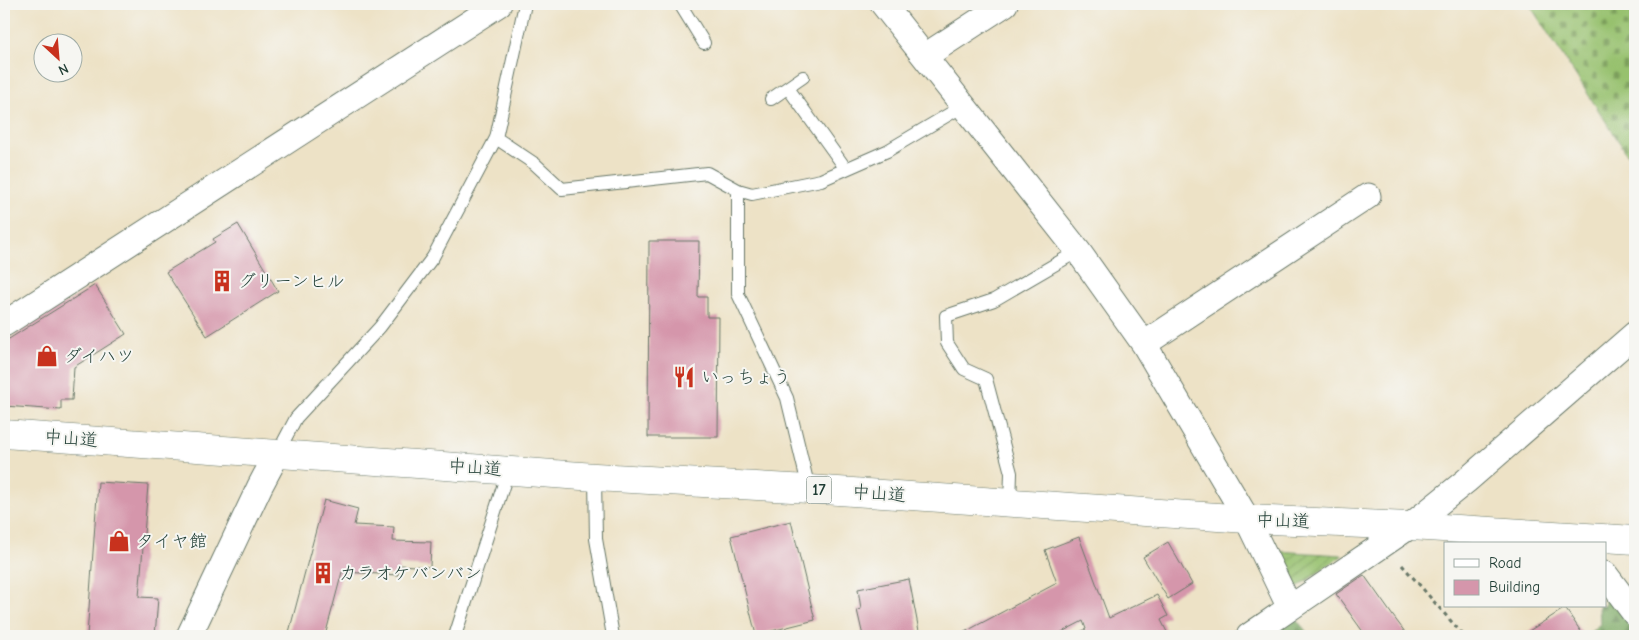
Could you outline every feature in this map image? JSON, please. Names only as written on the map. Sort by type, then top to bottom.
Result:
[{"type":"highway","name":"中山道","points":[[4,434],[508,471],[809,489],[1010,504],[1247,519],[1410,526],[1598,541],[1635,540]]},
{"type":"street","points":[[4,324],[499,4]]},
{"type":"street","points":[[883,4],[1078,251],[1144,344],[1247,519],[1290,608]]},
{"type":"street","points":[[925,56],[1005,4]]},
{"type":"street","points":[[1144,344],[1368,196]]},
{"type":"street","points":[[1249,636],[1410,526],[1513,442],[1635,334]]},
{"type":"street","points":[[189,636],[277,454]]},
{"type":"street","points":[[1606,575],[1635,614]]},
{"type":"lane","points":[[277,454],[296,418],[380,327],[433,257],[496,138],[526,4]]},
{"type":"lane","points":[[680,4],[704,43]]},
{"type":"lane","points":[[771,99],[804,77]]},
{"type":"lane","points":[[788,88],[846,169]]},
{"type":"lane","points":[[496,138],[535,164],[562,189],[707,173],[738,190],[752,194],[821,180],[887,150],[963,106]]},
{"type":"lane","points":[[738,190],[738,294],[787,398],[809,489]]},
{"type":"lane","points":[[1010,504],[1011,473],[986,380],[964,369],[947,343],[946,316],[994,300],[1078,251]]},
{"type":"lane","points":[[455,636],[508,471]]},
{"type":"lane","points":[[596,477],[596,539],[613,636]]},
{"type":"path","points":[[1383,543],[1464,636]]},
{"type":"green space","points":[[1529,4],[1635,4],[1635,166]]},
{"type":"green space","points":[[1275,551],[1343,555],[1295,589]]},
{"type":"green space","points":[[1606,590],[1635,628],[1635,636],[1586,636],[1600,624],[1599,608],[1606,608]]},
{"type":"green space","points":[[1296,619],[1310,636],[1271,636]]},
{"type":"building","name":"グリーンヒル","points":[[238,224],[278,291],[207,336],[166,272],[215,242],[213,239]]},
{"type":"building","name":"いっちょう","points":[[649,241],[699,241],[698,297],[707,297],[707,317],[719,317],[718,437],[648,437]]},
{"type":"building","name":"ダイハツ","points":[[95,285],[126,334],[74,367],[72,400],[61,400],[61,410],[4,406],[4,342]]},
{"type":"building","name":"タイヤ館","points":[[98,482],[148,485],[139,597],[158,598],[155,636],[87,636]]},
{"type":"building","name":"カラオケバンバン","points":[[324,500],[358,509],[354,525],[394,527],[393,541],[431,542],[430,567],[399,565],[398,575],[342,572],[325,636],[288,636]]},
{"type":"building","points":[[791,521],[815,620],[756,635],[731,536]]},
{"type":"building","points":[[1079,537],[1109,618],[1157,595],[1168,616],[1161,620],[1169,636],[1072,636],[1086,629],[1083,621],[1054,636],[957,636],[1057,583],[1045,550]]},
{"type":"building","points":[[1168,542],[1192,584],[1168,599],[1143,557]]},
{"type":"building","points":[[1364,575],[1408,636],[1366,636],[1336,594]]},
{"type":"building","points":[[909,579],[920,636],[863,636],[857,610],[861,609],[858,589]]},
{"type":"building","points":[[1565,608],[1584,636],[1521,636]]},
{"type":"place","name":"グリーンヒル","points":[[222,281]]},
{"type":"place","name":"ダイハツ","points":[[47,356]]},
{"type":"place","name":"いっちょう","points":[[684,377]]},
{"type":"place","name":"タイヤ館","points":[[119,541]]},
{"type":"place","name":"カラオケバンバン","points":[[323,573]]}]
